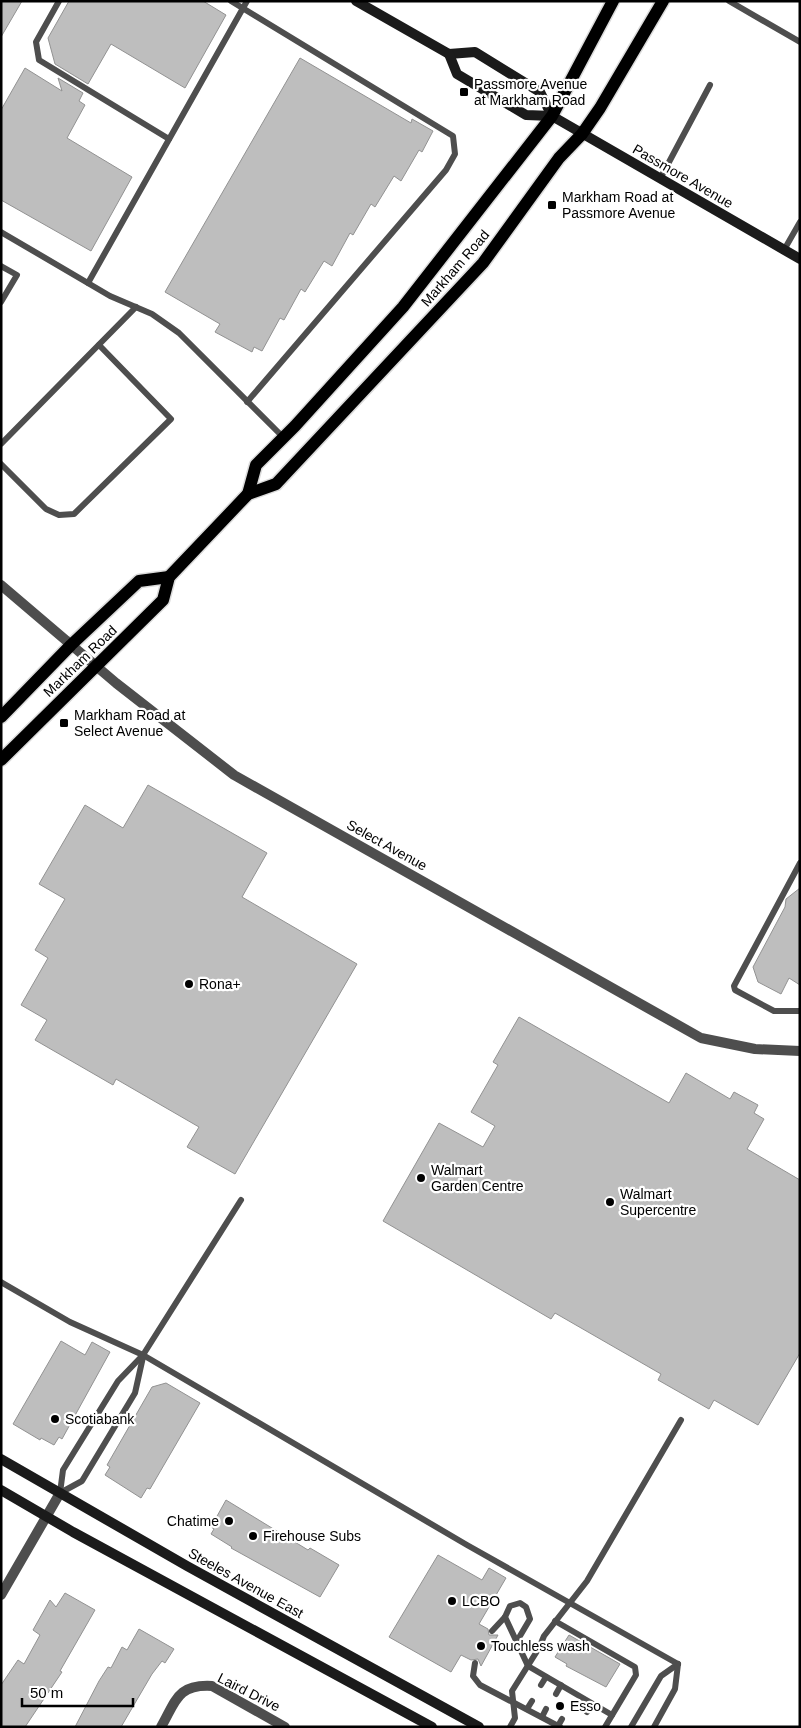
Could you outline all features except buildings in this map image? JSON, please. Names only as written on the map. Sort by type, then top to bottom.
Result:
[{"type":"main road","points":[[356,1],[449,54],[475,52],[540,92],[552,116]]},
{"type":"main road","name":"Markham Road","points":[[248,494],[256,465],[284,438],[403,307],[552,116],[614,1]]},
{"type":"main road","name":"Markham Road","points":[[1,760],[163,600],[169,577],[248,494],[276,484],[483,263],[560,158],[582,134],[600,108],[663,1]]},
{"type":"main road","name":"Passmore Avenue","points":[[449,54],[457,74],[526,115],[552,116],[800,259]]},
{"type":"main road","name":"Markham Road","points":[[1,717],[71,645],[139,581],[169,577]]},
{"type":"main road","name":"Steeles Avenue East","points":[[1,1459],[369,1668],[479,1727]]},
{"type":"main road","points":[[1,1490],[432,1727]]},
{"type":"street","name":"Select Avenue","points":[[1,585],[95,666],[234,775],[701,1038],[755,1049],[800,1051]]},
{"type":"street","points":[[1,1595],[60,1493]]},
{"type":"street","name":"Laird Drive","points":[[161,1727],[177,1697],[187,1688],[199,1686],[212,1686],[285,1727]]},
{"type":"lane","points":[[60,1],[36,42],[39,60],[169,139]]},
{"type":"lane","points":[[231,1],[453,136],[455,154],[446,170],[248,402]]},
{"type":"lane","points":[[88,283],[247,1]]},
{"type":"lane","points":[[729,1],[800,42]]},
{"type":"lane","points":[[660,179],[710,85]]},
{"type":"lane","points":[[784,250],[800,222]]},
{"type":"lane","points":[[1,232],[88,283],[152,314],[180,333],[284,438]]},
{"type":"lane","points":[[1,266],[17,275],[1,302]]},
{"type":"lane","points":[[1,444],[136,307]]},
{"type":"lane","points":[[1,464],[46,509],[59,515],[74,514],[171,419],[99,345]]},
{"type":"lane","points":[[800,864],[734,986],[735,990],[774,1011],[800,1011]]},
{"type":"lane","points":[[60,1493],[63,1470],[118,1381],[143,1355],[241,1200]]},
{"type":"lane","points":[[1,1282],[70,1322],[143,1355],[467,1545],[678,1664]]},
{"type":"lane","points":[[60,1493],[82,1481],[135,1393],[143,1355]]},
{"type":"lane","points":[[510,1727],[515,1718],[512,1691],[555,1621],[569,1601],[587,1581],[681,1420]]},
{"type":"lane","points":[[492,1632],[510,1606],[520,1603],[530,1613],[527,1626],[518,1641]]},
{"type":"lane","points":[[504,1617],[518,1641],[528,1666],[612,1715]]},
{"type":"lane","points":[[555,1621],[635,1667],[636,1675],[605,1727]]},
{"type":"lane","points":[[475,1662],[472,1670],[475,1681],[487,1689],[559,1726],[562,1719]]},
{"type":"lane","points":[[631,1727],[661,1676],[678,1664]]},
{"type":"lane","points":[[654,1727],[675,1689],[678,1664]]},
{"type":"lane","points":[[541,1686],[546,1677]]},
{"type":"lane","points":[[556,1694],[561,1686]]},
{"type":"lane","points":[[572,1703],[577,1695]]},
{"type":"lane","points":[[527,1709],[532,1701]]},
{"type":"lane","points":[[587,1712],[592,1704]]},
{"type":"lane","points":[[542,1717],[546,1709]]},
{"type":"place","name":"Passmore Avenue at Markham Road","points":[[464,92]]},
{"type":"place","name":"Markham Road at Passmore Avenue","points":[[552,205]]},
{"type":"place","name":"Markham Road at Select Avenue","points":[[64,723]]},
{"type":"place","name":"Rona+","points":[[189,984]]},
{"type":"place","name":"Walmart Garden Centre","points":[[421,1178]]},
{"type":"place","name":"Walmart Supercentre","points":[[610,1202]]},
{"type":"place","name":"Scotiabank","points":[[55,1419]]},
{"type":"place","name":"Chatime","points":[[229,1521]]},
{"type":"place","name":"Firehouse Subs","points":[[253,1536]]},
{"type":"place","name":"LCBO","points":[[452,1601]]},
{"type":"place","name":"Touchless wash","points":[[481,1646]]},
{"type":"place","name":"Esso","points":[[560,1706]]}]
